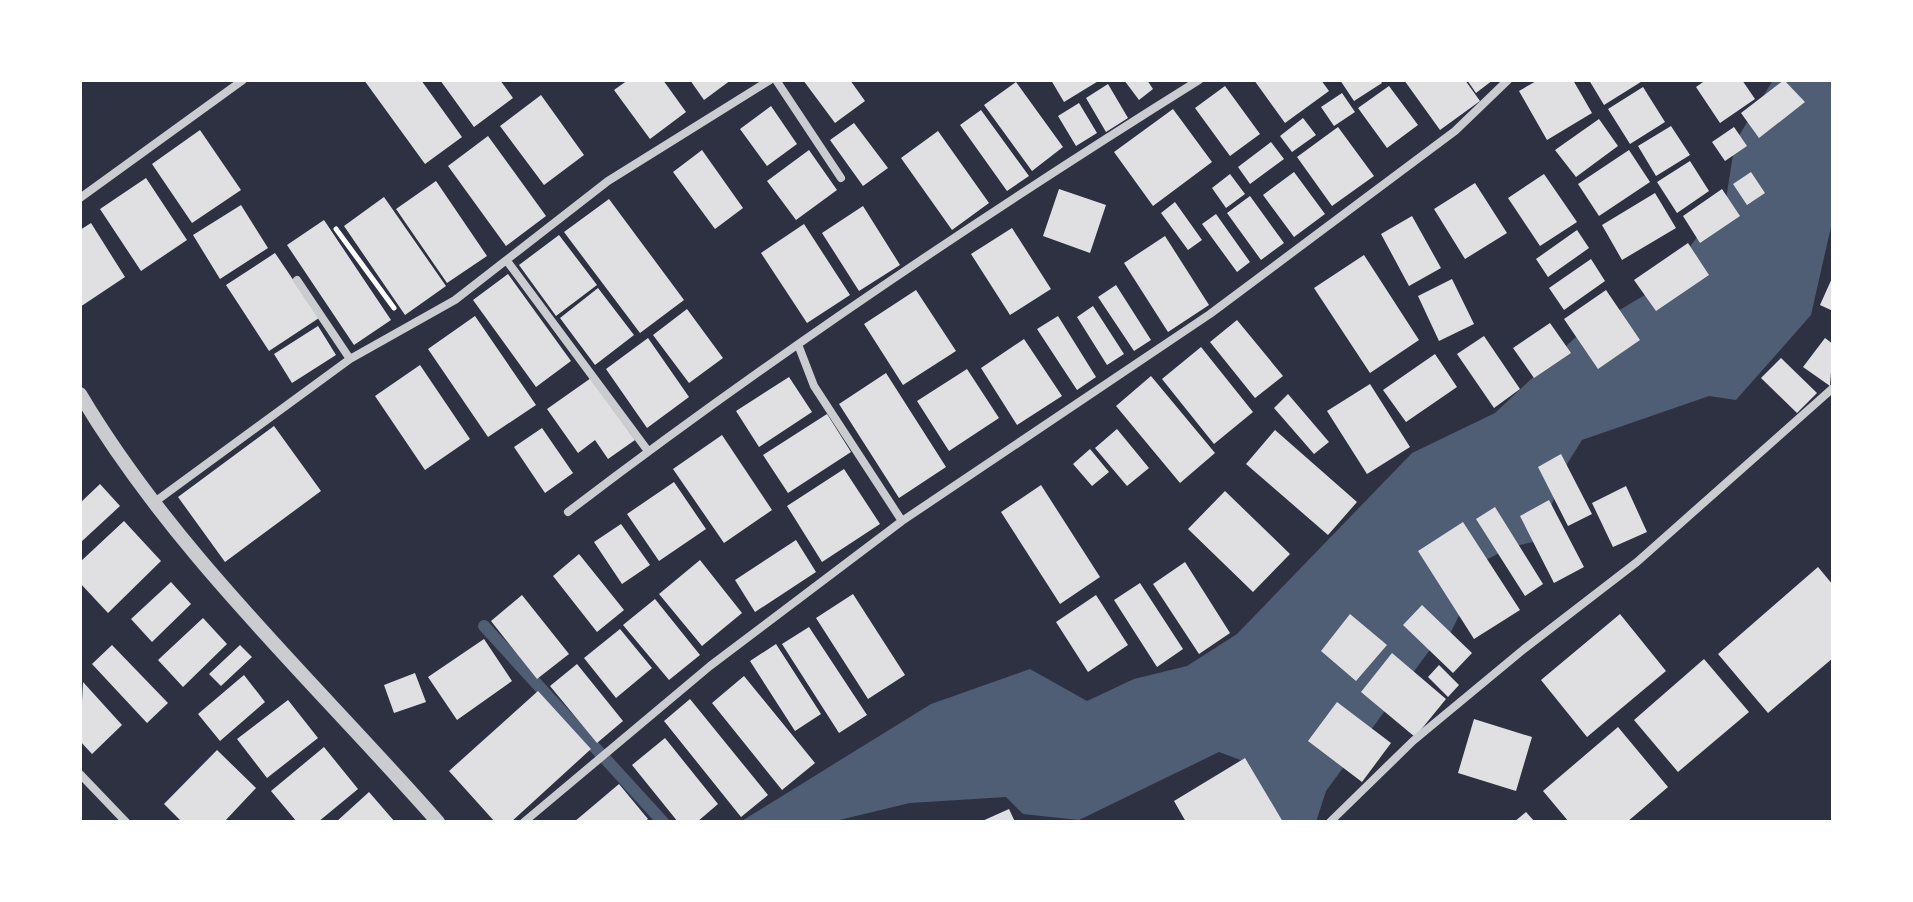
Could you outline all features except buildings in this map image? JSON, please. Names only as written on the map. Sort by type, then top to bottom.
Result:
[{"type":"street","points":[[80,198],[243,80]]},
{"type":"street","points":[[156,501],[350,359],[409,328],[507,261],[608,181],[773,80],[841,178]]},
{"type":"street","points":[[568,512],[648,451],[992,209],[1199,80]]},
{"type":"street","points":[[524,822],[710,666],[902,521],[1210,314],[1455,131],[1508,80]]},
{"type":"street","points":[[507,261],[648,451]]},
{"type":"street","points":[[297,280],[350,359]]},
{"type":"street","points":[[799,347],[814,386],[902,521]]},
{"type":"street","points":[[1330,822],[1413,741],[1524,649],[1637,562],[1833,388]]},
{"type":"street","points":[[80,394],[110,445],[229,594],[350,721],[438,822]]},
{"type":"street","points":[[80,774],[126,822]]},
{"type":"path","points":[[336,229],[409,328]]},
{"type":"water","points":[[1773,80],[1833,80],[1833,218],[1811,315],[1736,400],[1709,396],[1582,440],[1567,464],[1538,541],[1511,547],[1486,560],[1450,634],[1429,651],[1326,791],[1316,822],[1278,822],[1246,762],[1219,752],[1079,820],[1023,814],[1006,797],[910,803],[831,822],[740,822],[931,704],[1030,669],[1087,701],[1134,679],[1187,666],[1237,634],[1412,453],[1495,413],[1579,334],[1660,286],[1726,199],[1735,142]]},
{"type":"waterway","points":[[484,626],[663,822]]}]
